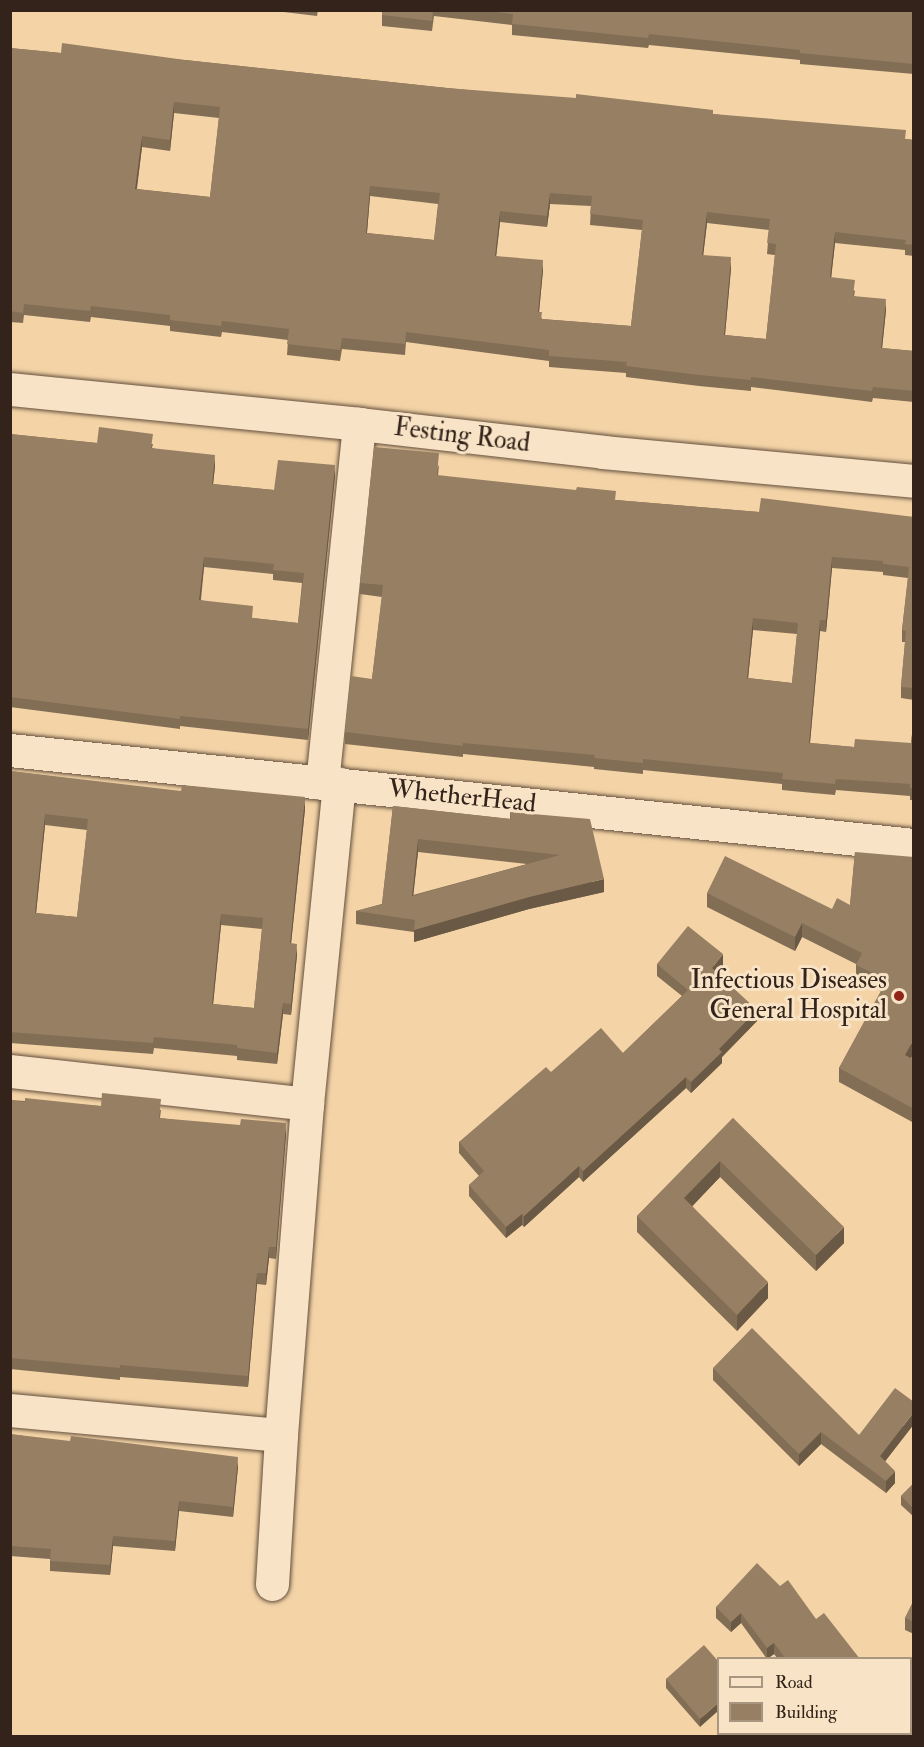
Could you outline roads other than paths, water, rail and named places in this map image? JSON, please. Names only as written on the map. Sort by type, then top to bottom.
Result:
[{"type":"street","name":"Festing Road","points":[[10,389],[359,424],[603,452],[914,481]]},
{"type":"street","points":[[272,1584],[281,1435],[359,424]]},
{"type":"street","name":"WhetherHead","points":[[10,750],[914,845]]},
{"type":"street","points":[[10,1071],[307,1104]]},
{"type":"street","points":[[10,1410],[281,1435]]},
{"type":"place","name":"Infectious Diseases General Hospital","points":[[899,996]]}]
